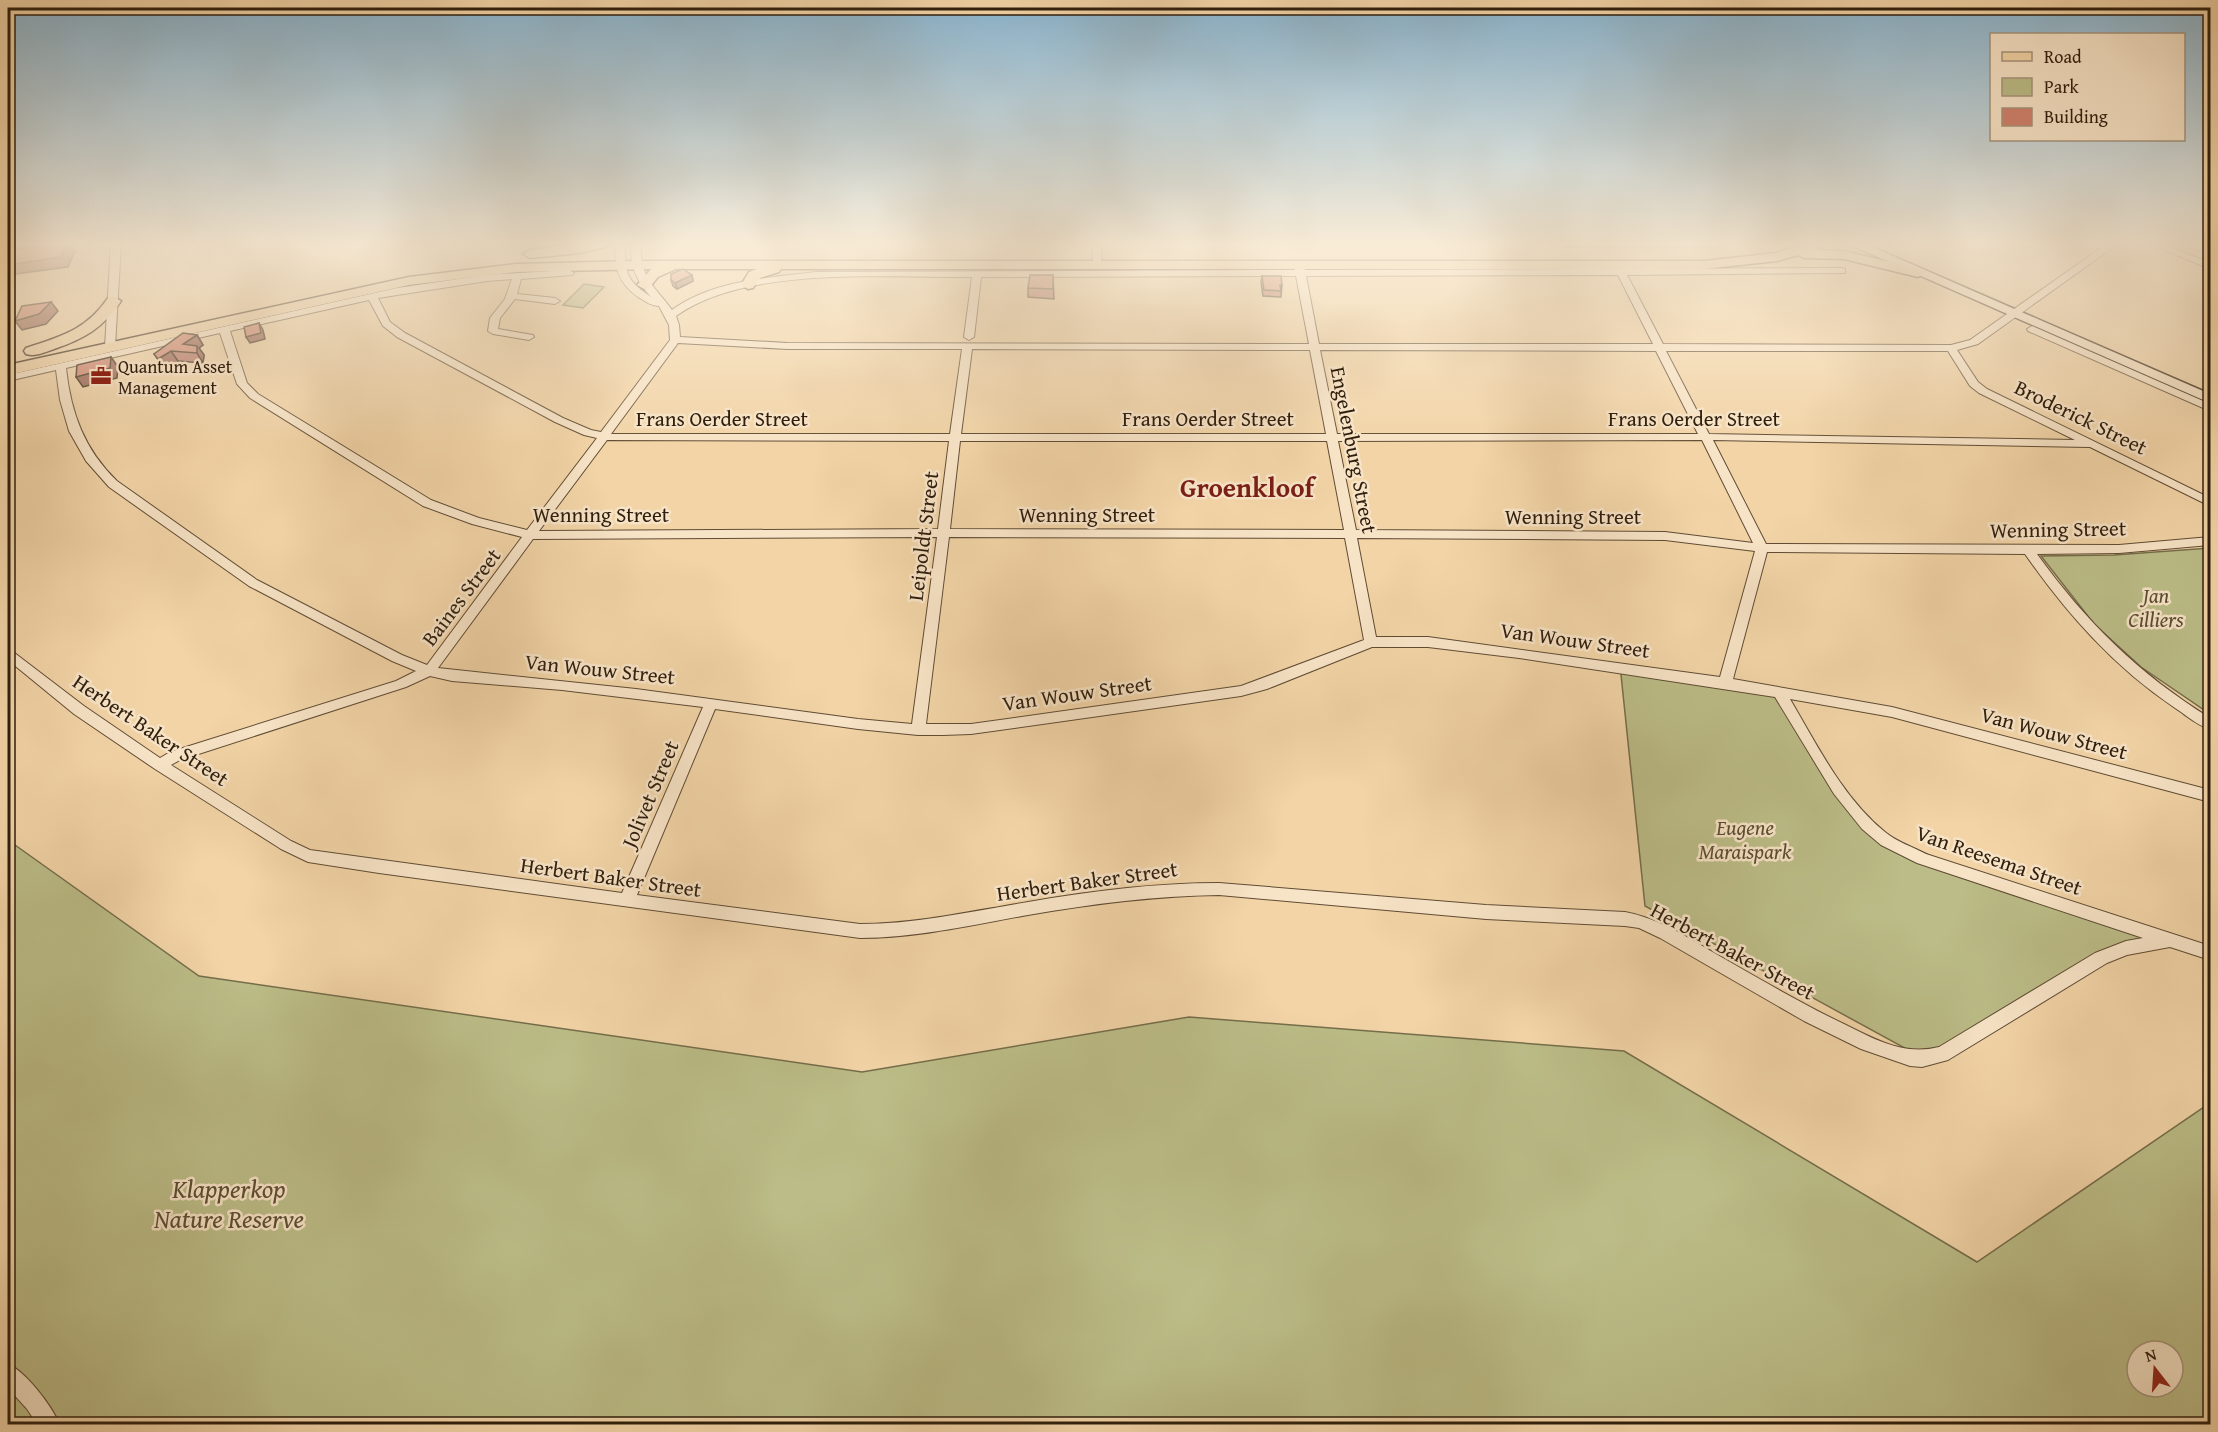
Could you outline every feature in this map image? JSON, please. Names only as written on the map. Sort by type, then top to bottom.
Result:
[{"type":"main road","points":[[32,351],[93,327],[107,310]]},
{"type":"main road","points":[[8,370],[110,340],[233,310]]},
{"type":"main road","points":[[8,356],[110,340],[260,310]]},
{"type":"main road","points":[[2007,310],[2211,399]]},
{"type":"street","points":[[110,340],[112,310]]},
{"type":"street","points":[[8,378],[310,310]]},
{"type":"street","name":"Frans Oerder Street","points":[[379,310],[384,321],[394,331],[537,410],[579,429],[604,437],[1705,437],[1838,438],[1930,443],[2090,444]]},
{"type":"street","points":[[501,310],[495,318],[493,331],[529,337]]},
{"type":"street","points":[[664,310],[669,313]]},
{"type":"street","points":[[667,310],[676,327],[675,340],[787,346],[968,342],[1314,347],[1951,348],[1974,342],[2023,310]]},
{"type":"street","points":[[669,313],[674,310]]},
{"type":"street","name":"Leipoldt Street","points":[[918,730],[972,310]]},
{"type":"street","name":"Engelenburg Street","points":[[1307,310],[1371,642]]},
{"type":"street","points":[[1640,310],[1762,548],[1725,682]]},
{"type":"street","name":"Wenning Street","points":[[224,329],[242,384],[254,396],[427,503],[476,521],[531,535],[944,533],[1657,536],[1762,548],[2028,550],[2120,549],[2211,541]]},
{"type":"street","points":[[2032,329],[2211,408]]},
{"type":"street","name":"Baines Street","points":[[159,765],[175,756],[401,684],[429,671],[675,340]]},
{"type":"street","name":"Broderick Street","points":[[1951,348],[1974,384],[1983,392],[2211,502]]},
{"type":"street","name":"Van Wouw Street","points":[[61,366],[68,417],[72,429],[100,472],[113,484],[253,583],[397,658],[429,671],[452,676],[711,703],[941,731],[971,729],[1241,691],[1284,677],[1371,642],[1403,641],[1462,646],[1725,682],[1780,694],[1902,714],[2211,796]]},
{"type":"street","points":[[2028,550],[2078,616],[2120,657],[2174,700],[2211,724]]},
{"type":"street","name":"Herbert Baker Street","points":[[8,653],[80,710],[159,765],[286,845],[308,856],[861,931],[919,927],[1140,892],[1183,888],[1219,889],[1486,912],[1625,919],[1641,922],[1665,933],[1810,1016],[1867,1044],[1899,1056],[1922,1059],[1942,1054],[2101,958],[2127,948],[2170,939]]},
{"type":"street","name":"Van Reesema Street","points":[[1780,694],[1854,809],[1880,836],[1900,849],[1922,859],[2170,939]]},
{"type":"street","name":"Jolivet Street","points":[[627,900],[711,703]]},
{"type":"street","points":[[2170,939],[2211,953]]},
{"type":"street","points":[[8,1374],[34,1402],[49,1425]]},
{"type":"green space","name":"Jan Cilliers","points":[[2210,548],[2210,714],[2141,667],[2094,624],[2041,556],[2114,555]]},
{"type":"green space","name":"Eugene Maraispark","points":[[1620,665],[1778,693],[1861,824],[2008,891],[2145,936],[1921,1057],[1645,906]]},
{"type":"green space","name":"Klapperkop Nature Reserve","points":[[8,840],[199,976],[862,1072],[1189,1017],[1624,1051],[1977,1262],[2210,1103],[2210,1424],[8,1424]]},
{"type":"building","points":[[20,310],[43,310],[39,314],[15,321]]},
{"type":"building","points":[[259,323],[261,333],[246,337],[244,327]]},
{"type":"building","points":[[183,333],[197,335],[183,344],[197,346],[197,353],[171,351],[158,359],[154,354]]},
{"type":"building","points":[[111,357],[110,368],[76,377],[77,365]]},
{"type":"place","name":"Quantum Asset Management","points":[[101,376]]},
{"type":"district","name":"Groenkloof","points":[[1247,487]]}]
